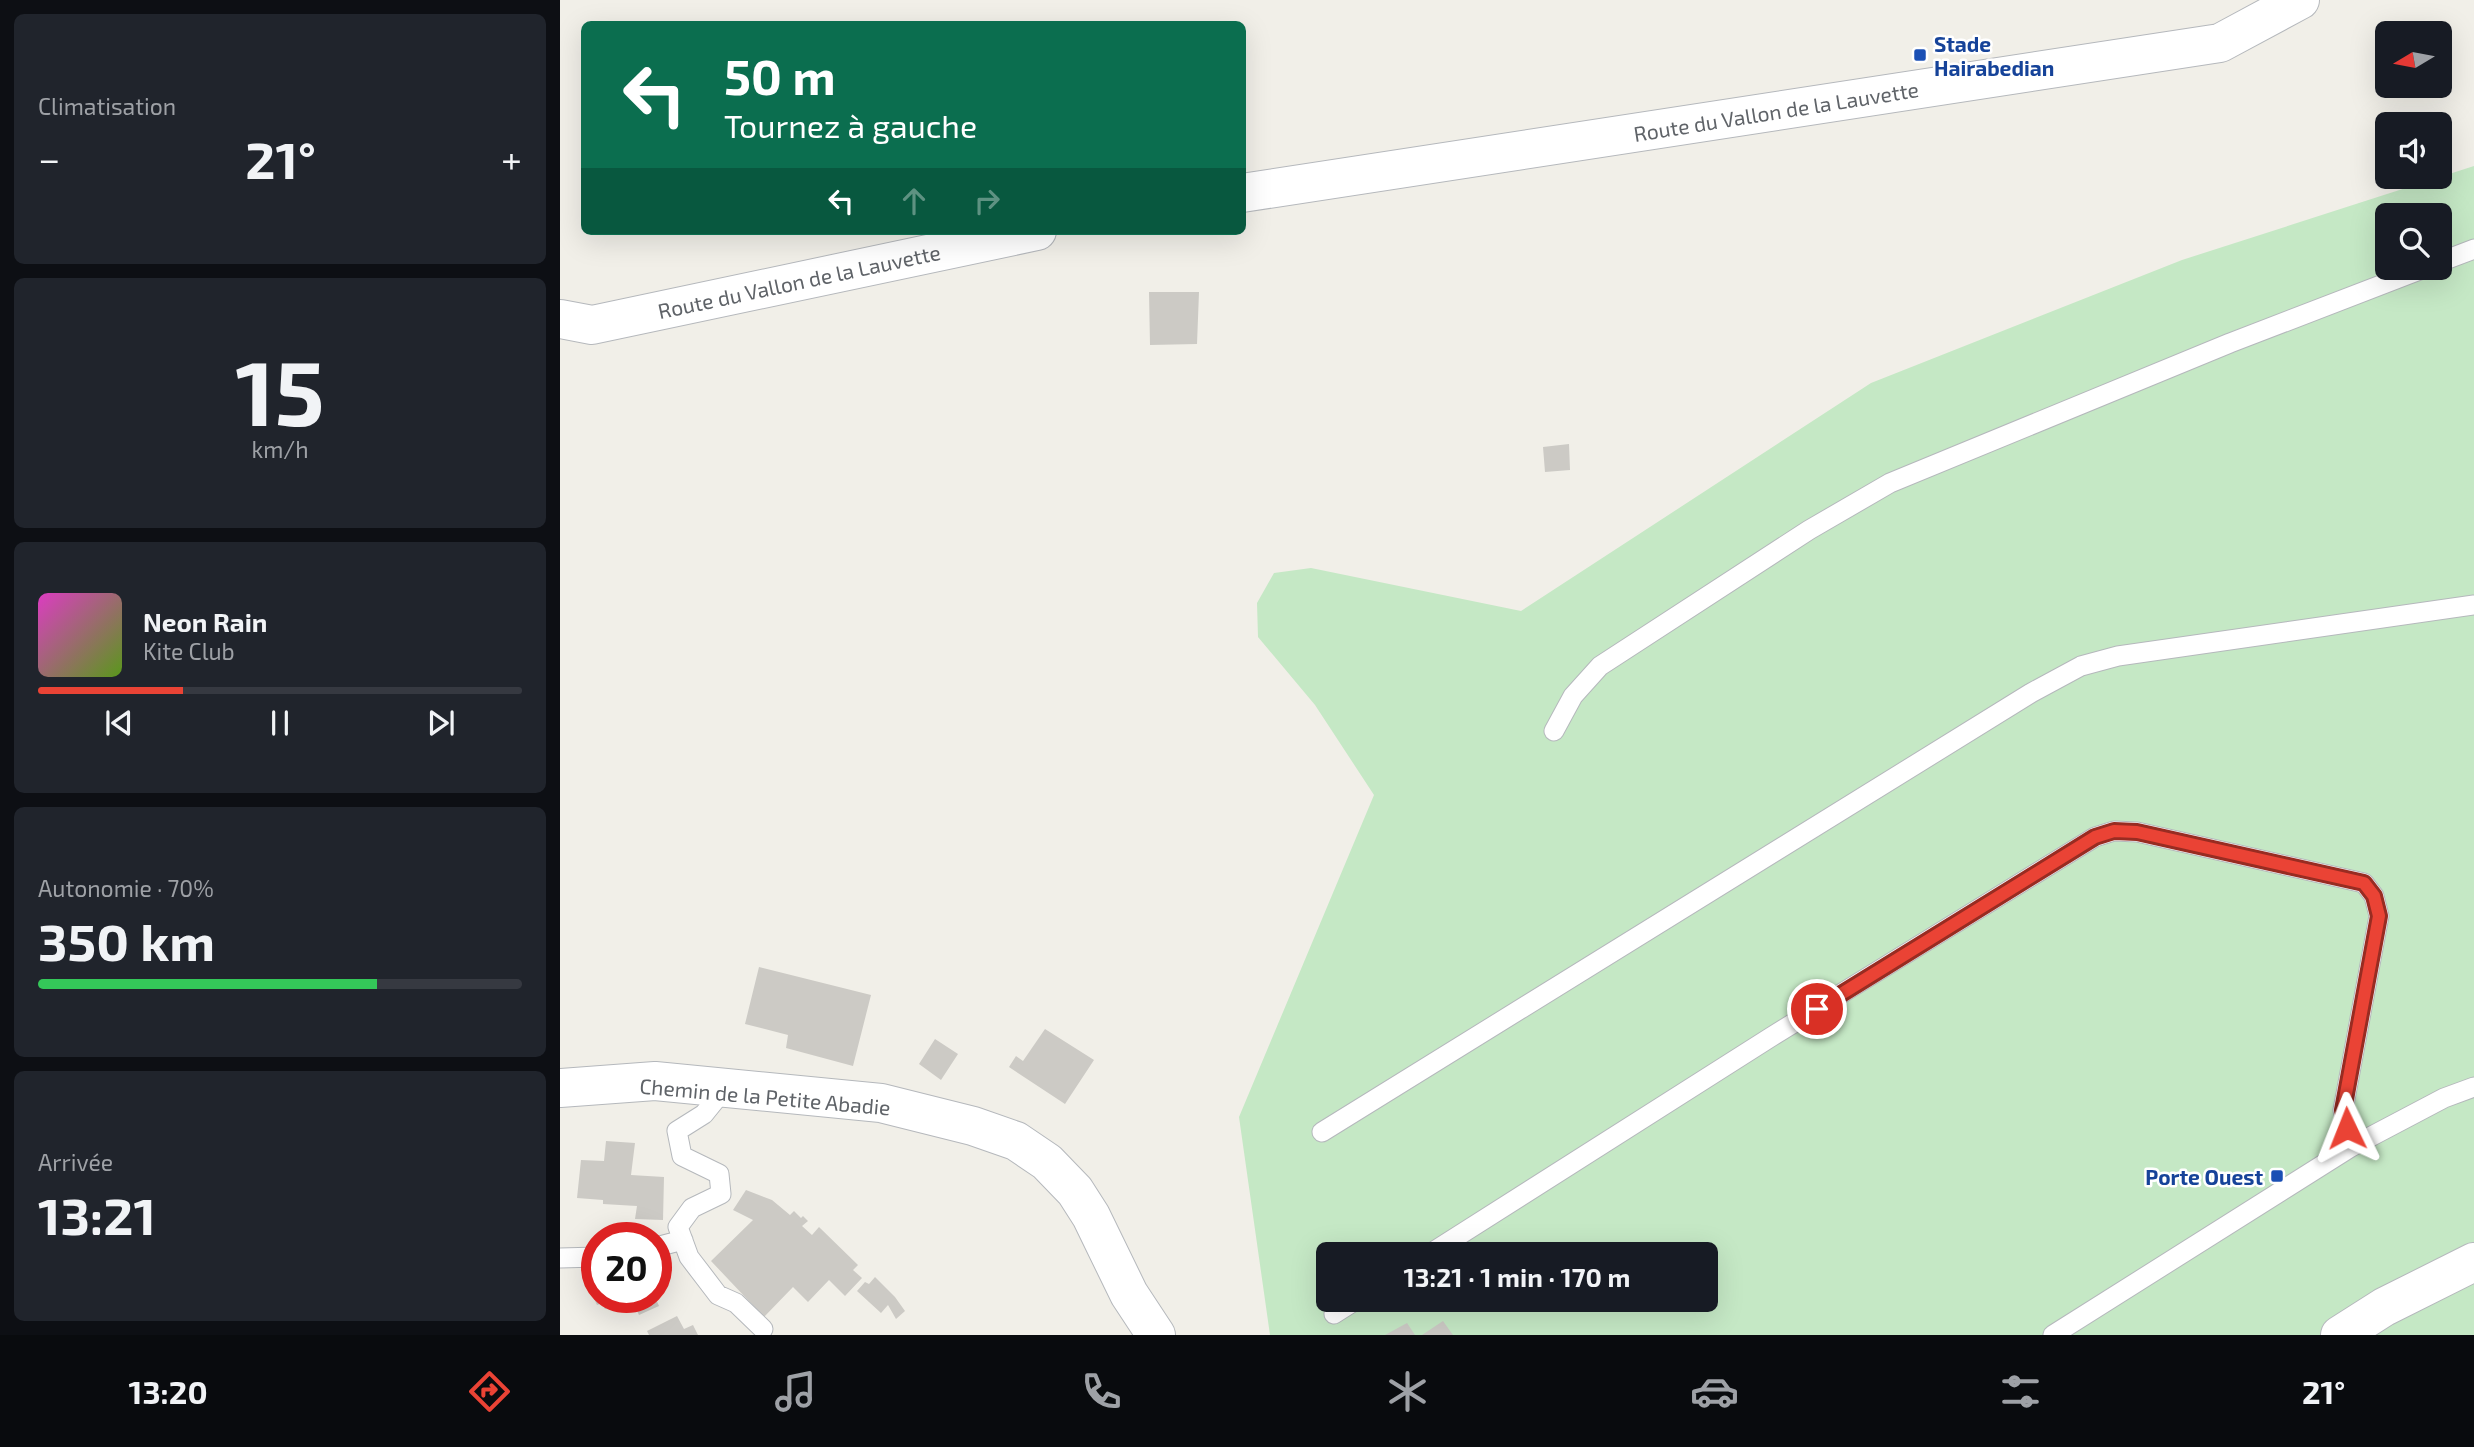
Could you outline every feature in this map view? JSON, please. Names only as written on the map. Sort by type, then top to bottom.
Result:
[{"type":"street","name":"Route du Vallon de la Lauvette","points":[[1246,192],[2220,43],[2300,0]]},
{"type":"street","name":"Route du Vallon de la Lauvette","points":[[560,318],[592,325],[1018,235]]},
{"type":"street","name":"Chemin de la Petite Abadie","points":[[560,1088],[655,1081],[881,1103],[973,1126],[1016,1141],[1047,1162],[1075,1191],[1091,1216],[1129,1294],[1156,1335]]},
{"type":"street","points":[[2340,1335],[2384,1307],[2474,1262]]},
{"type":"lane","points":[[2452,257],[2474,248]]},
{"type":"lane","points":[[1554,731],[1573,696],[1600,667],[1808,530],[1890,483],[2217,349],[2394,280]]},
{"type":"lane","points":[[1322,1132],[2031,692],[2081,666],[2118,656],[2474,606]]},
{"type":"lane","points":[[1449,1242],[1794,1023],[2095,837],[2114,831],[2137,832],[2364,883],[2374,896],[2379,916],[2343,1110],[2351,1147]]},
{"type":"lane","points":[[2053,1335],[2351,1147],[2444,1098],[2474,1087]]},
{"type":"lane","points":[[725,1088],[704,1114],[677,1131],[682,1156],[719,1174],[721,1194],[692,1208],[678,1227],[690,1257],[718,1295],[736,1303],[763,1329]]},
{"type":"lane","points":[[672,1243],[683,1240]]},
{"type":"lane","points":[[560,1258],[581,1257]]},
{"type":"green space","points":[[2474,166],[2474,1335],[1270,1335],[1239,1117],[1374,795],[1315,705],[1258,637],[1257,603],[1274,573],[1311,568],[1521,611],[1871,383],[2182,260],[2403,189],[2452,189],[2452,173]]},
{"type":"building","points":[[1149,292],[1199,292],[1197,344],[1150,345]]},
{"type":"building","points":[[1569,444],[1570,470],[1545,472],[1543,447]]},
{"type":"building","points":[[759,967],[871,995],[853,1066],[786,1048],[788,1035],[745,1024]]},
{"type":"building","points":[[1045,1029],[1094,1060],[1065,1104],[1009,1067],[1016,1056],[1023,1061]]},
{"type":"building","points":[[935,1039],[958,1054],[941,1080],[919,1064]]},
{"type":"building","points":[[606,1141],[635,1143],[631,1175],[664,1177],[663,1220],[635,1219],[637,1206],[603,1204],[603,1200],[577,1198],[581,1160],[604,1161]]},
{"type":"building","points":[[746,1190],[772,1200],[790,1215],[794,1211],[801,1218],[803,1216],[808,1221],[802,1226],[812,1235],[819,1227],[858,1265],[853,1270],[862,1278],[845,1296],[829,1280],[808,1302],[793,1287],[764,1317],[711,1261],[753,1220],[733,1210]]},
{"type":"building","points":[[875,1277],[905,1311],[896,1319],[888,1305],[881,1313],[857,1291],[865,1282],[869,1284]]},
{"type":"building","points":[[677,1316],[684,1329],[693,1325],[698,1335],[649,1335],[647,1331]]},
{"type":"building","points":[[1443,1321],[1453,1335],[1422,1335]]},
{"type":"building","points":[[1407,1323],[1415,1335],[1385,1335]]},
{"type":"place","name":"Stade Hairabedian","points":[[1920,55]]},
{"type":"place","name":"Porte Ouest","points":[[2277,1176]]},
{"type":"route","points":[[1817,1009],[2095,837],[2114,831],[2137,832],[2213,849],[2364,883],[2374,896],[2379,916],[2343,1110],[2347,1128]]}]
